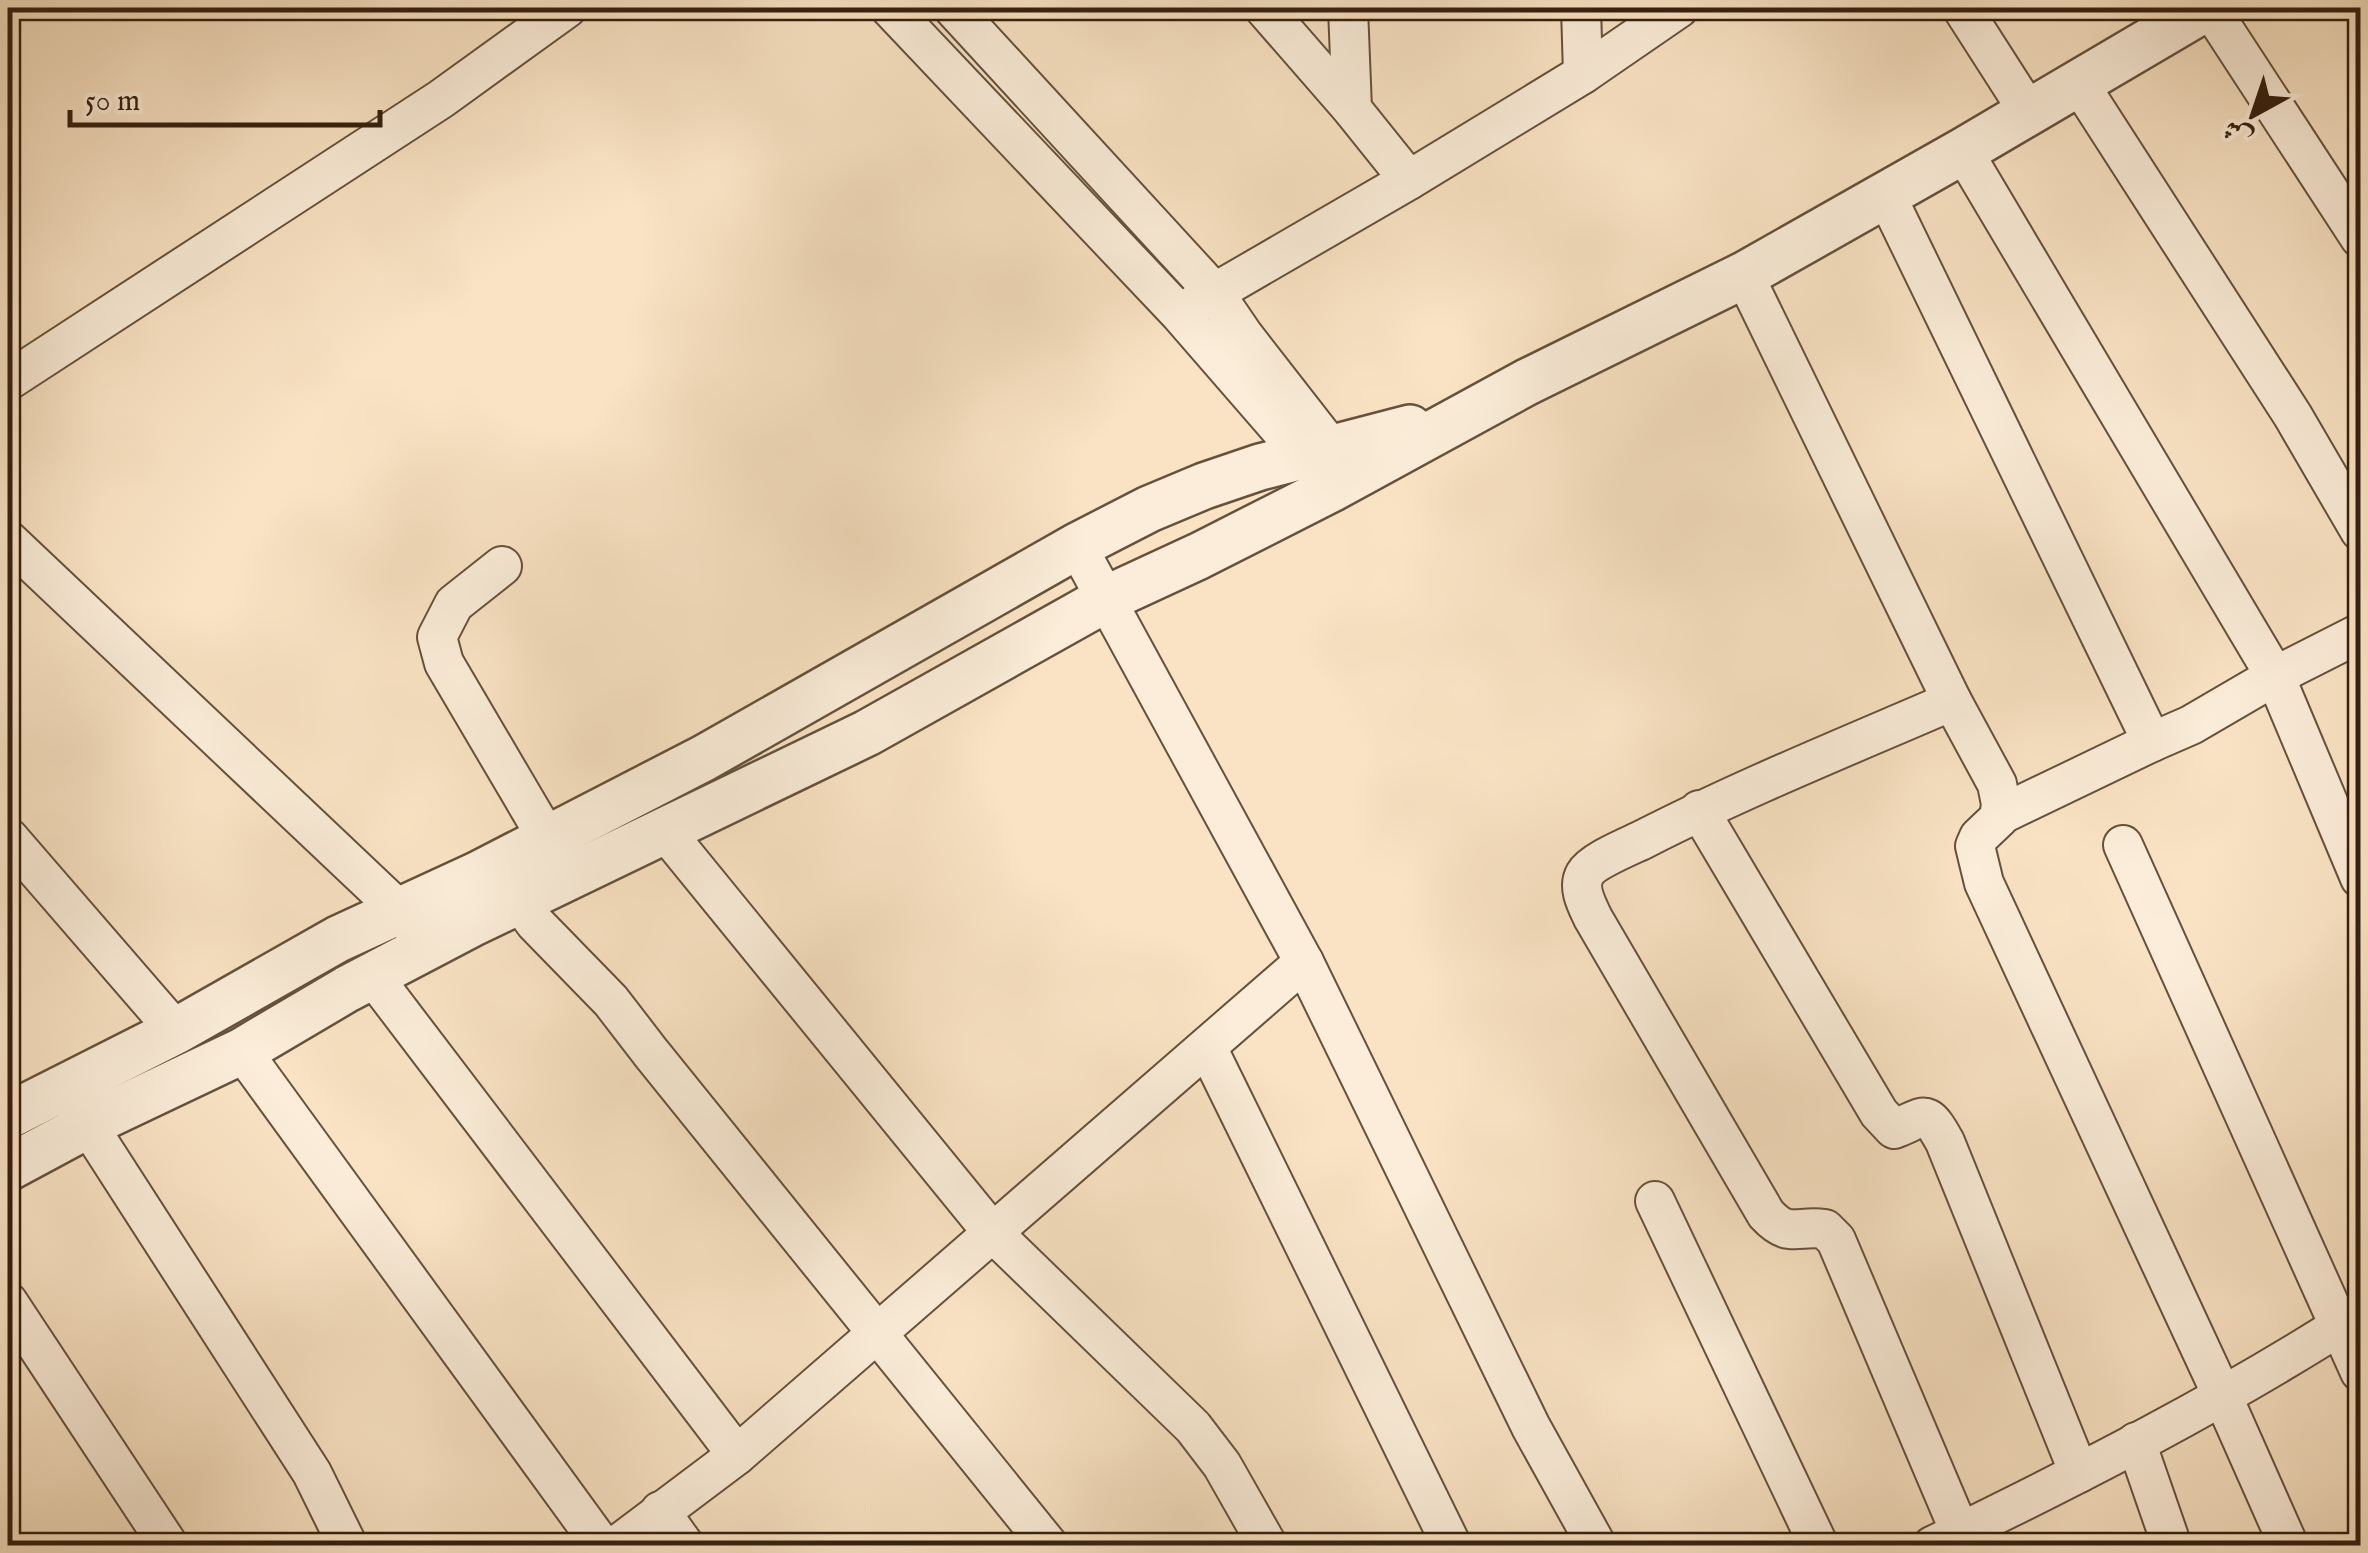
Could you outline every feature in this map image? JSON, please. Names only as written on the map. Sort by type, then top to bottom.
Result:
[{"type":"street","points":[[8,381],[442,98],[567,8]]},
{"type":"street","points":[[890,8],[1329,467]]},
{"type":"street","points":[[952,8],[1214,292],[1329,467]]},
{"type":"street","points":[[1264,8],[1409,180]]},
{"type":"street","points":[[1348,8],[1352,109]]},
{"type":"street","points":[[1581,8],[1583,74]]},
{"type":"street","points":[[1180,314],[1583,74],[1679,8]]},
{"type":"street","points":[[1962,8],[2028,111]]},
{"type":"street","points":[[8,1116],[76,1107],[242,1051],[372,975],[867,733],[1106,600],[1199,556],[1378,434],[1456,418],[1744,275],[2208,8],[2360,238]]},
{"type":"street","points":[[2078,82],[2292,416],[2360,531]]},
{"type":"street","points":[[1963,151],[2276,676],[2360,878]]},
{"type":"street","points":[[1885,193],[2152,742]]},
{"type":"street","points":[[1744,275],[1952,701],[1997,784],[2002,804],[2000,815],[1976,846],[1984,883],[2289,1546]]},
{"type":"street","points":[[8,1168],[76,1107],[176,1030],[338,939],[494,866],[704,758],[1077,546],[1204,486],[1329,467]]},
{"type":"street","points":[[8,540],[400,911],[428,948]]},
{"type":"street","points":[[1077,546],[1304,962],[1530,1428],[1596,1546]]},
{"type":"street","points":[[502,566],[454,604],[436,637],[444,663],[547,838]]},
{"type":"street","points":[[2000,815],[2191,725],[2360,633]]},
{"type":"street","points":[[1952,701],[1699,810],[1621,850],[1590,869],[1584,878],[1584,901],[1766,1214],[1784,1229],[1825,1229],[1836,1240],[1953,1541],[2351,1320]]},
{"type":"street","points":[[1699,810],[1879,1113],[1894,1129],[1920,1117],[1936,1125],[2079,1473]]},
{"type":"street","points":[[664,831],[992,1232],[1193,1427],[1222,1465],[1268,1546]]},
{"type":"street","points":[[8,837],[176,1030]]},
{"type":"street","points":[[2123,845],[2351,1320],[2360,1372]]},
{"type":"street","points":[[494,866],[535,923],[612,1002],[1049,1546]]},
{"type":"street","points":[[616,1546],[737,1455],[1304,962]]},
{"type":"street","points":[[372,975],[737,1455]]},
{"type":"street","points":[[1207,1046],[1452,1546]]},
{"type":"street","points":[[242,1051],[602,1546]]},
{"type":"street","points":[[76,1107],[312,1473],[337,1543]]},
{"type":"street","points":[[1656,1200],[1819,1546]]},
{"type":"street","points":[[8,1302],[169,1546]]},
{"type":"street","points":[[2136,1442],[2172,1546]]},
{"type":"street","points":[[660,1511],[685,1546]]}]
